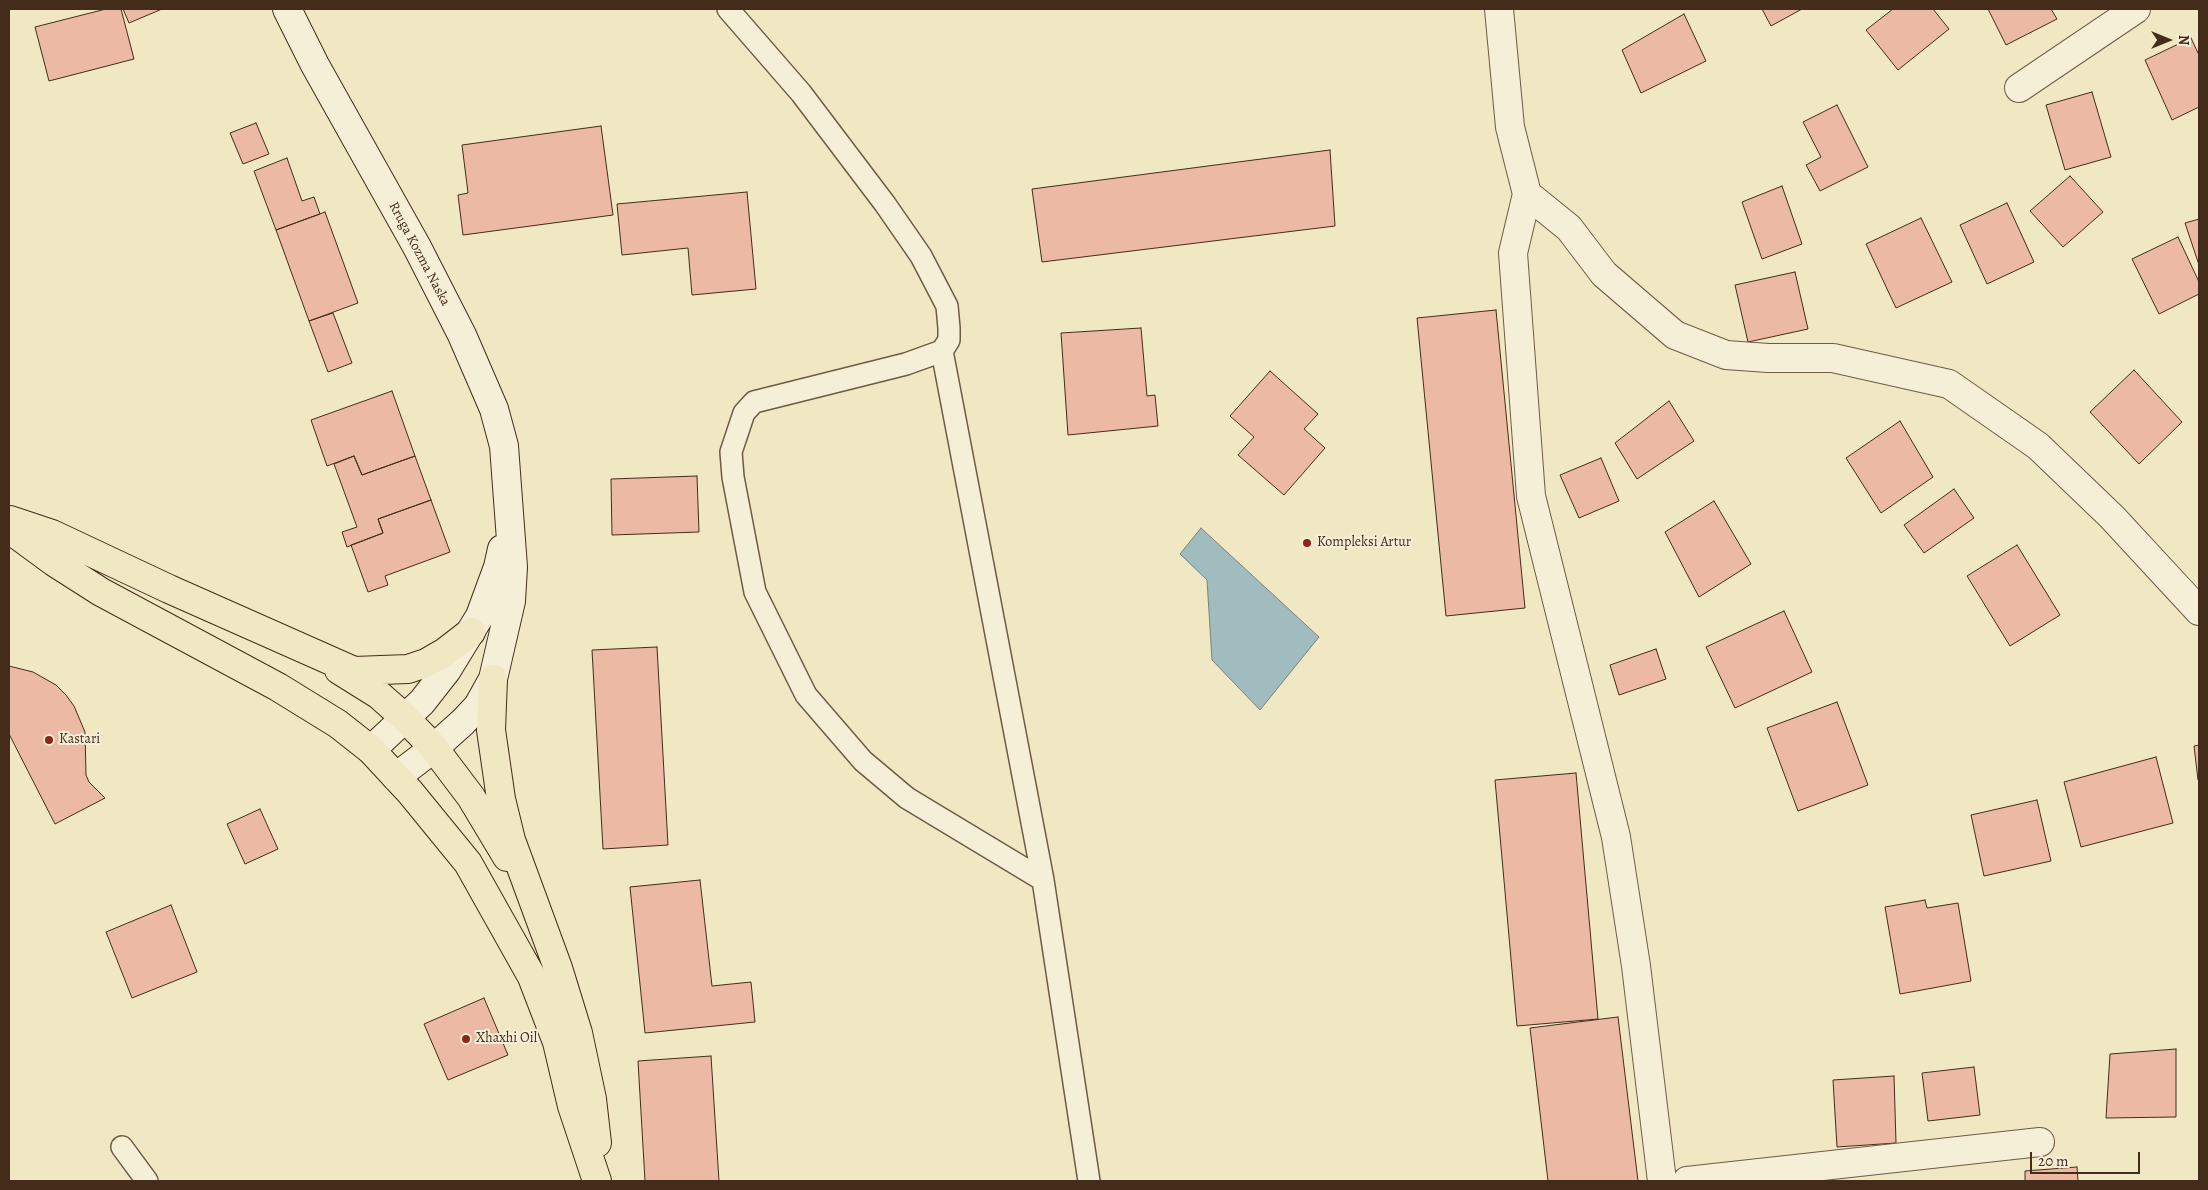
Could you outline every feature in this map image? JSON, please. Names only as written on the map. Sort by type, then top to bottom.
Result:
[{"type":"main road","points":[[9,520],[52,534],[354,671],[408,669],[426,663],[471,632]]},
{"type":"main road","points":[[9,529],[54,562],[101,592],[278,687],[338,724],[371,750],[396,777],[468,863],[532,977],[557,1042],[572,1106],[597,1181]]},
{"type":"main road","points":[[319,656],[379,695],[406,718],[434,748],[471,797],[536,913]]},
{"type":"main road","points":[[493,679],[491,730],[495,768],[511,840],[536,913],[558,968],[578,1033],[592,1098],[602,1181]]},
{"type":"street","name":"Rruga Kozma Naska","points":[[287,9],[315,65],[417,247],[465,343],[494,409],[504,446],[513,567],[511,601],[493,679],[478,706],[452,733],[396,777]]},
{"type":"street","points":[[1499,9],[1510,127],[1527,194],[1513,253],[1531,496],[1616,837],[1636,966],[1662,1181]]},
{"type":"street","points":[[2020,88],[2136,9]]},
{"type":"street","points":[[1527,194],[1569,228],[1604,274],[1675,335],[1726,355],[1768,358],[1833,358],[1949,384],[2038,446],[2112,517],[2199,611]]},
{"type":"street","name":"Rruga Kozma Naska","points":[[371,750],[422,702],[447,670],[471,632],[480,616],[498,568],[509,514]]},
{"type":"street","points":[[1687,1181],[2040,1142]]},
{"type":"lane","points":[[728,9],[801,93],[885,204],[921,256],[946,306],[949,340],[942,351],[906,364],[754,402],[744,413],[731,452],[737,496],[755,592],[806,695],[864,761],[907,798],[1043,880]]},
{"type":"lane","points":[[942,351],[1043,880],[1089,1181]]},
{"type":"lane","points":[[122,1147],[147,1181]]},
{"type":"water","points":[[1201,528],[1319,637],[1260,710],[1212,660],[1207,580],[1180,554]]},
{"type":"building","points":[[106,9],[121,9],[134,59],[49,81],[35,27]]},
{"type":"building","points":[[123,9],[162,9],[129,23]]},
{"type":"building","points":[[1762,9],[1802,9],[1771,26]]},
{"type":"building","points":[[1893,9],[1933,9],[1949,29],[1898,70],[1866,30]]},
{"type":"building","points":[[1988,9],[2051,9],[2057,19],[2006,45]]},
{"type":"building","points":[[1684,14],[1706,61],[1641,93],[1622,50]]},
{"type":"building","points":[[2191,38],[2199,55],[2199,107],[2172,120],[2145,60]]},
{"type":"building","points":[[2092,92],[2111,157],[2065,170],[2046,105]]},
{"type":"building","points":[[1837,105],[1868,167],[1820,191],[1806,165],[1821,157],[1803,122]]},
{"type":"building","points":[[256,123],[269,154],[243,164],[230,133]]},
{"type":"building","points":[[601,126],[613,215],[463,235],[458,195],[468,193],[462,145]]},
{"type":"building","points":[[1330,150],[1335,226],[1042,262],[1032,189]]},
{"type":"building","points":[[287,158],[302,201],[314,197],[320,214],[276,230],[254,171]]},
{"type":"building","points":[[2070,176],[2103,212],[2063,247],[2030,211]]},
{"type":"building","points":[[1782,186],[1802,244],[1762,259],[1742,202]]},
{"type":"building","points":[[747,192],[756,289],[692,295],[688,248],[622,255],[617,204]]},
{"type":"building","points":[[2007,203],[2034,262],[1987,284],[1960,225]]},
{"type":"building","points":[[325,212],[358,303],[309,321],[276,230]]},
{"type":"building","points":[[1921,218],[1952,282],[1896,308],[1866,244]]},
{"type":"building","points":[[2199,219],[2199,265],[2185,223]]},
{"type":"building","points":[[2178,237],[2199,282],[2199,294],[2159,314],[2132,259]]},
{"type":"building","points":[[1795,272],[1808,329],[1748,342],[1735,285]]},
{"type":"building","points":[[1496,310],[1525,608],[1446,616],[1417,318]]},
{"type":"building","points":[[333,313],[352,363],[328,372],[309,321]]},
{"type":"building","points":[[1141,328],[1147,396],[1155,395],[1158,426],[1068,435],[1061,333]]},
{"type":"building","points":[[2134,370],[2182,422],[2139,464],[2090,412]]},
{"type":"building","points":[[1270,371],[1318,414],[1304,429],[1325,448],[1284,495],[1238,455],[1254,437],[1230,416]]},
{"type":"building","points":[[392,391],[415,456],[362,475],[354,456],[327,466],[311,420]]},
{"type":"building","points":[[1669,401],[1694,441],[1637,479],[1615,443]]},
{"type":"building","points":[[1900,421],[1933,477],[1881,513],[1846,458]]},
{"type":"building","points":[[354,456],[362,475],[415,456],[431,500],[378,519],[383,533],[347,547],[342,532],[357,527],[334,464]]},
{"type":"building","points":[[1601,458],[1619,501],[1579,518],[1560,475]]},
{"type":"building","points":[[697,476],[699,532],[612,535],[611,479]]},
{"type":"building","points":[[1954,489],[1974,518],[1924,553],[1904,525]]},
{"type":"building","points":[[431,500],[450,552],[385,576],[388,585],[368,592],[351,545],[383,533],[378,519]]},
{"type":"building","points":[[1714,501],[1751,564],[1699,597],[1665,532]]},
{"type":"building","points":[[2017,545],[2060,615],[2010,646],[1967,576]]},
{"type":"building","points":[[1784,611],[1812,672],[1735,708],[1706,647]]},
{"type":"building","points":[[657,647],[668,845],[603,849],[592,650]]},
{"type":"building","points":[[1656,649],[1666,679],[1619,695],[1610,665]]},
{"type":"building","name":"Kastari","points":[[9,666],[33,672],[56,685],[74,706],[85,732],[86,775],[89,782],[105,798],[55,824],[9,734]]},
{"type":"building","points":[[1837,702],[1868,785],[1798,811],[1767,728]]},
{"type":"building","points":[[2199,745],[2199,780],[2198,780],[2194,746]]},
{"type":"building","points":[[2156,757],[2173,823],[2081,847],[2064,782]]},
{"type":"building","points":[[1576,773],[1598,1019],[1517,1026],[1495,780]]},
{"type":"building","points":[[2037,800],[2051,861],[1984,876],[1971,815]]},
{"type":"building","points":[[260,809],[278,849],[245,864],[227,824]]},
{"type":"building","points":[[700,880],[712,986],[751,982],[755,1022],[645,1033],[630,887]]},
{"type":"building","points":[[1925,900],[1927,908],[1958,903],[1971,981],[1900,994],[1885,907]]},
{"type":"building","points":[[171,905],[197,972],[132,998],[106,932]]},
{"type":"building","name":"Xhaxhi Oil","points":[[484,998],[508,1055],[448,1080],[424,1024]]},
{"type":"building","points":[[1618,1017],[1638,1181],[1548,1181],[1530,1028]]},
{"type":"building","points":[[2176,1049],[2176,1117],[2106,1118],[2110,1054]]},
{"type":"building","points":[[711,1056],[719,1181],[645,1181],[638,1061]]},
{"type":"building","points":[[1974,1067],[1980,1115],[1928,1121],[1922,1073]]},
{"type":"building","points":[[1894,1076],[1896,1143],[1837,1147],[1833,1080]]},
{"type":"building","points":[[2077,1167],[2078,1181],[2025,1181],[2025,1171]]},
{"type":"place","name":"Kompleksi Artur","points":[[1307,543]]},
{"type":"place","name":"Kastari","points":[[49,740]]},
{"type":"place","name":"Xhaxhi Oil","points":[[466,1039]]}]
